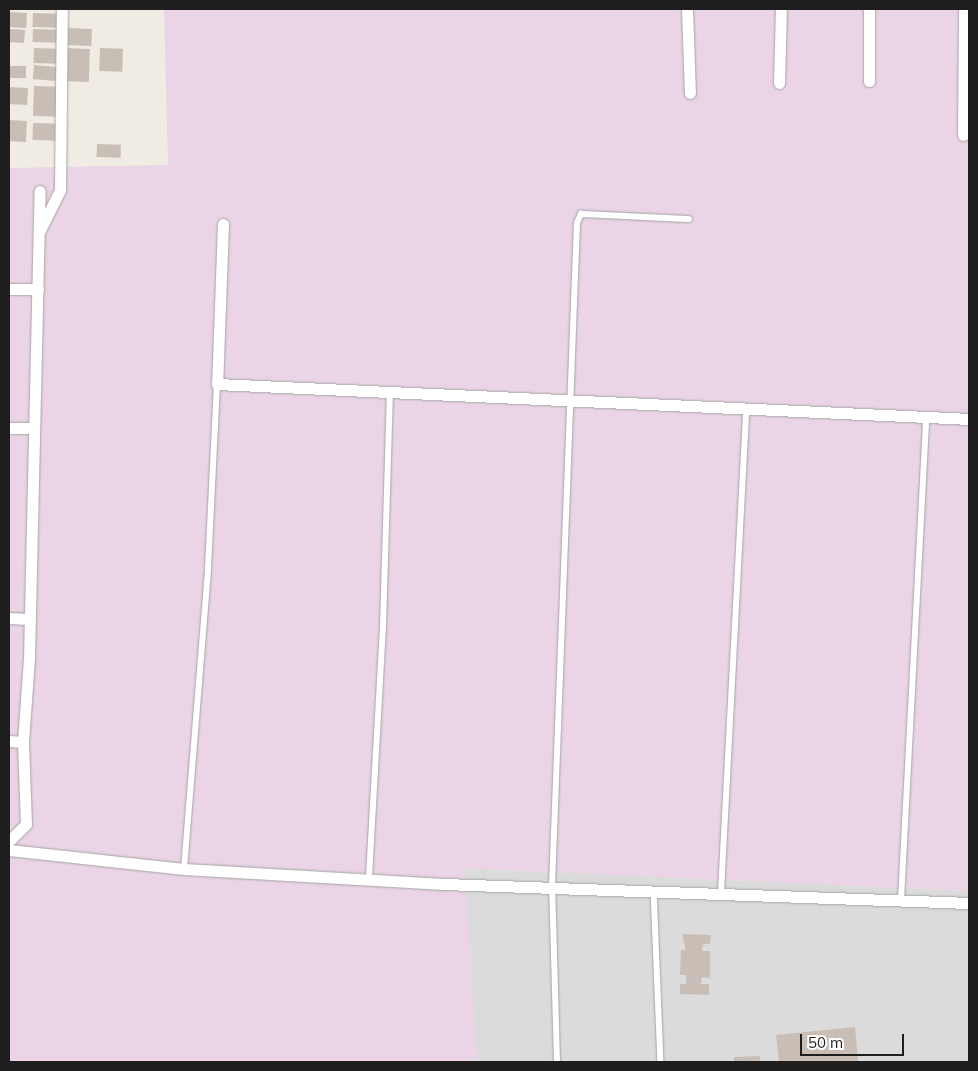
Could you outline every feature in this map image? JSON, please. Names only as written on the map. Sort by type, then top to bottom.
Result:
[{"type":"street","points":[[39,233],[60,190],[62,9]]},
{"type":"street","points":[[687,9],[690,93]]},
{"type":"street","points":[[779,83],[781,9]]},
{"type":"street","points":[[869,9],[869,81]]},
{"type":"street","points":[[963,136],[964,9]]},
{"type":"street","points":[[9,841],[26,824],[23,742],[29,619],[40,191]]},
{"type":"street","points":[[223,224],[217,384],[390,394],[969,419]]},
{"type":"street","points":[[9,289],[38,289]]},
{"type":"street","points":[[9,428],[34,428]]},
{"type":"street","points":[[9,618],[29,619]]},
{"type":"street","points":[[9,741],[23,742]]},
{"type":"street","points":[[9,850],[184,869],[969,903]]},
{"type":"lane","points":[[556,1062],[552,886],[568,402],[577,223],[581,214],[689,219]]},
{"type":"lane","points":[[184,869],[208,578],[217,384]]},
{"type":"lane","points":[[369,877],[383,626],[390,394]]},
{"type":"lane","points":[[722,892],[746,409]]},
{"type":"lane","points":[[901,900],[926,417]]},
{"type":"lane","points":[[654,890],[661,1062]]},
{"type":"shaded area","points":[[164,9],[969,9],[969,891],[465,868],[477,1062],[9,1062],[9,168],[168,165]]},
{"type":"shaded area","points":[[464,868],[969,891],[969,1062],[477,1062]]},
{"type":"building","points":[[9,12],[27,13],[26,28],[9,27]]},
{"type":"building","points":[[33,13],[57,14],[56,28],[33,27]]},
{"type":"building","points":[[66,28],[92,29],[91,46],[65,45]]},
{"type":"building","points":[[9,29],[25,30],[24,43],[9,42]]},
{"type":"building","points":[[33,29],[57,30],[57,43],[33,42]]},
{"type":"building","points":[[34,48],[57,49],[56,64],[33,63]]},
{"type":"building","points":[[64,48],[90,49],[89,82],[63,81]]},
{"type":"building","points":[[100,48],[123,49],[122,72],[99,71]]},
{"type":"building","points":[[34,65],[57,67],[56,81],[33,79]]},
{"type":"building","points":[[9,66],[26,66],[26,78],[9,78]]},
{"type":"building","points":[[34,86],[58,87],[57,117],[33,116]]},
{"type":"building","points":[[9,87],[28,88],[27,105],[9,104]]},
{"type":"building","points":[[9,120],[27,121],[26,142],[9,141]]},
{"type":"building","points":[[33,123],[58,124],[57,141],[32,140]]},
{"type":"building","points":[[97,144],[121,145],[121,158],[97,157]]},
{"type":"building","points":[[682,934],[711,935],[710,944],[703,944],[702,951],[710,951],[710,978],[702,977],[701,984],[709,984],[709,995],[680,994],[680,984],[686,984],[686,975],[680,975],[681,950],[686,950]]},
{"type":"building","points":[[855,1027],[858,1061],[779,1062],[776,1035]]},
{"type":"building","points":[[760,1056],[760,1062],[734,1062],[734,1057]]}]
